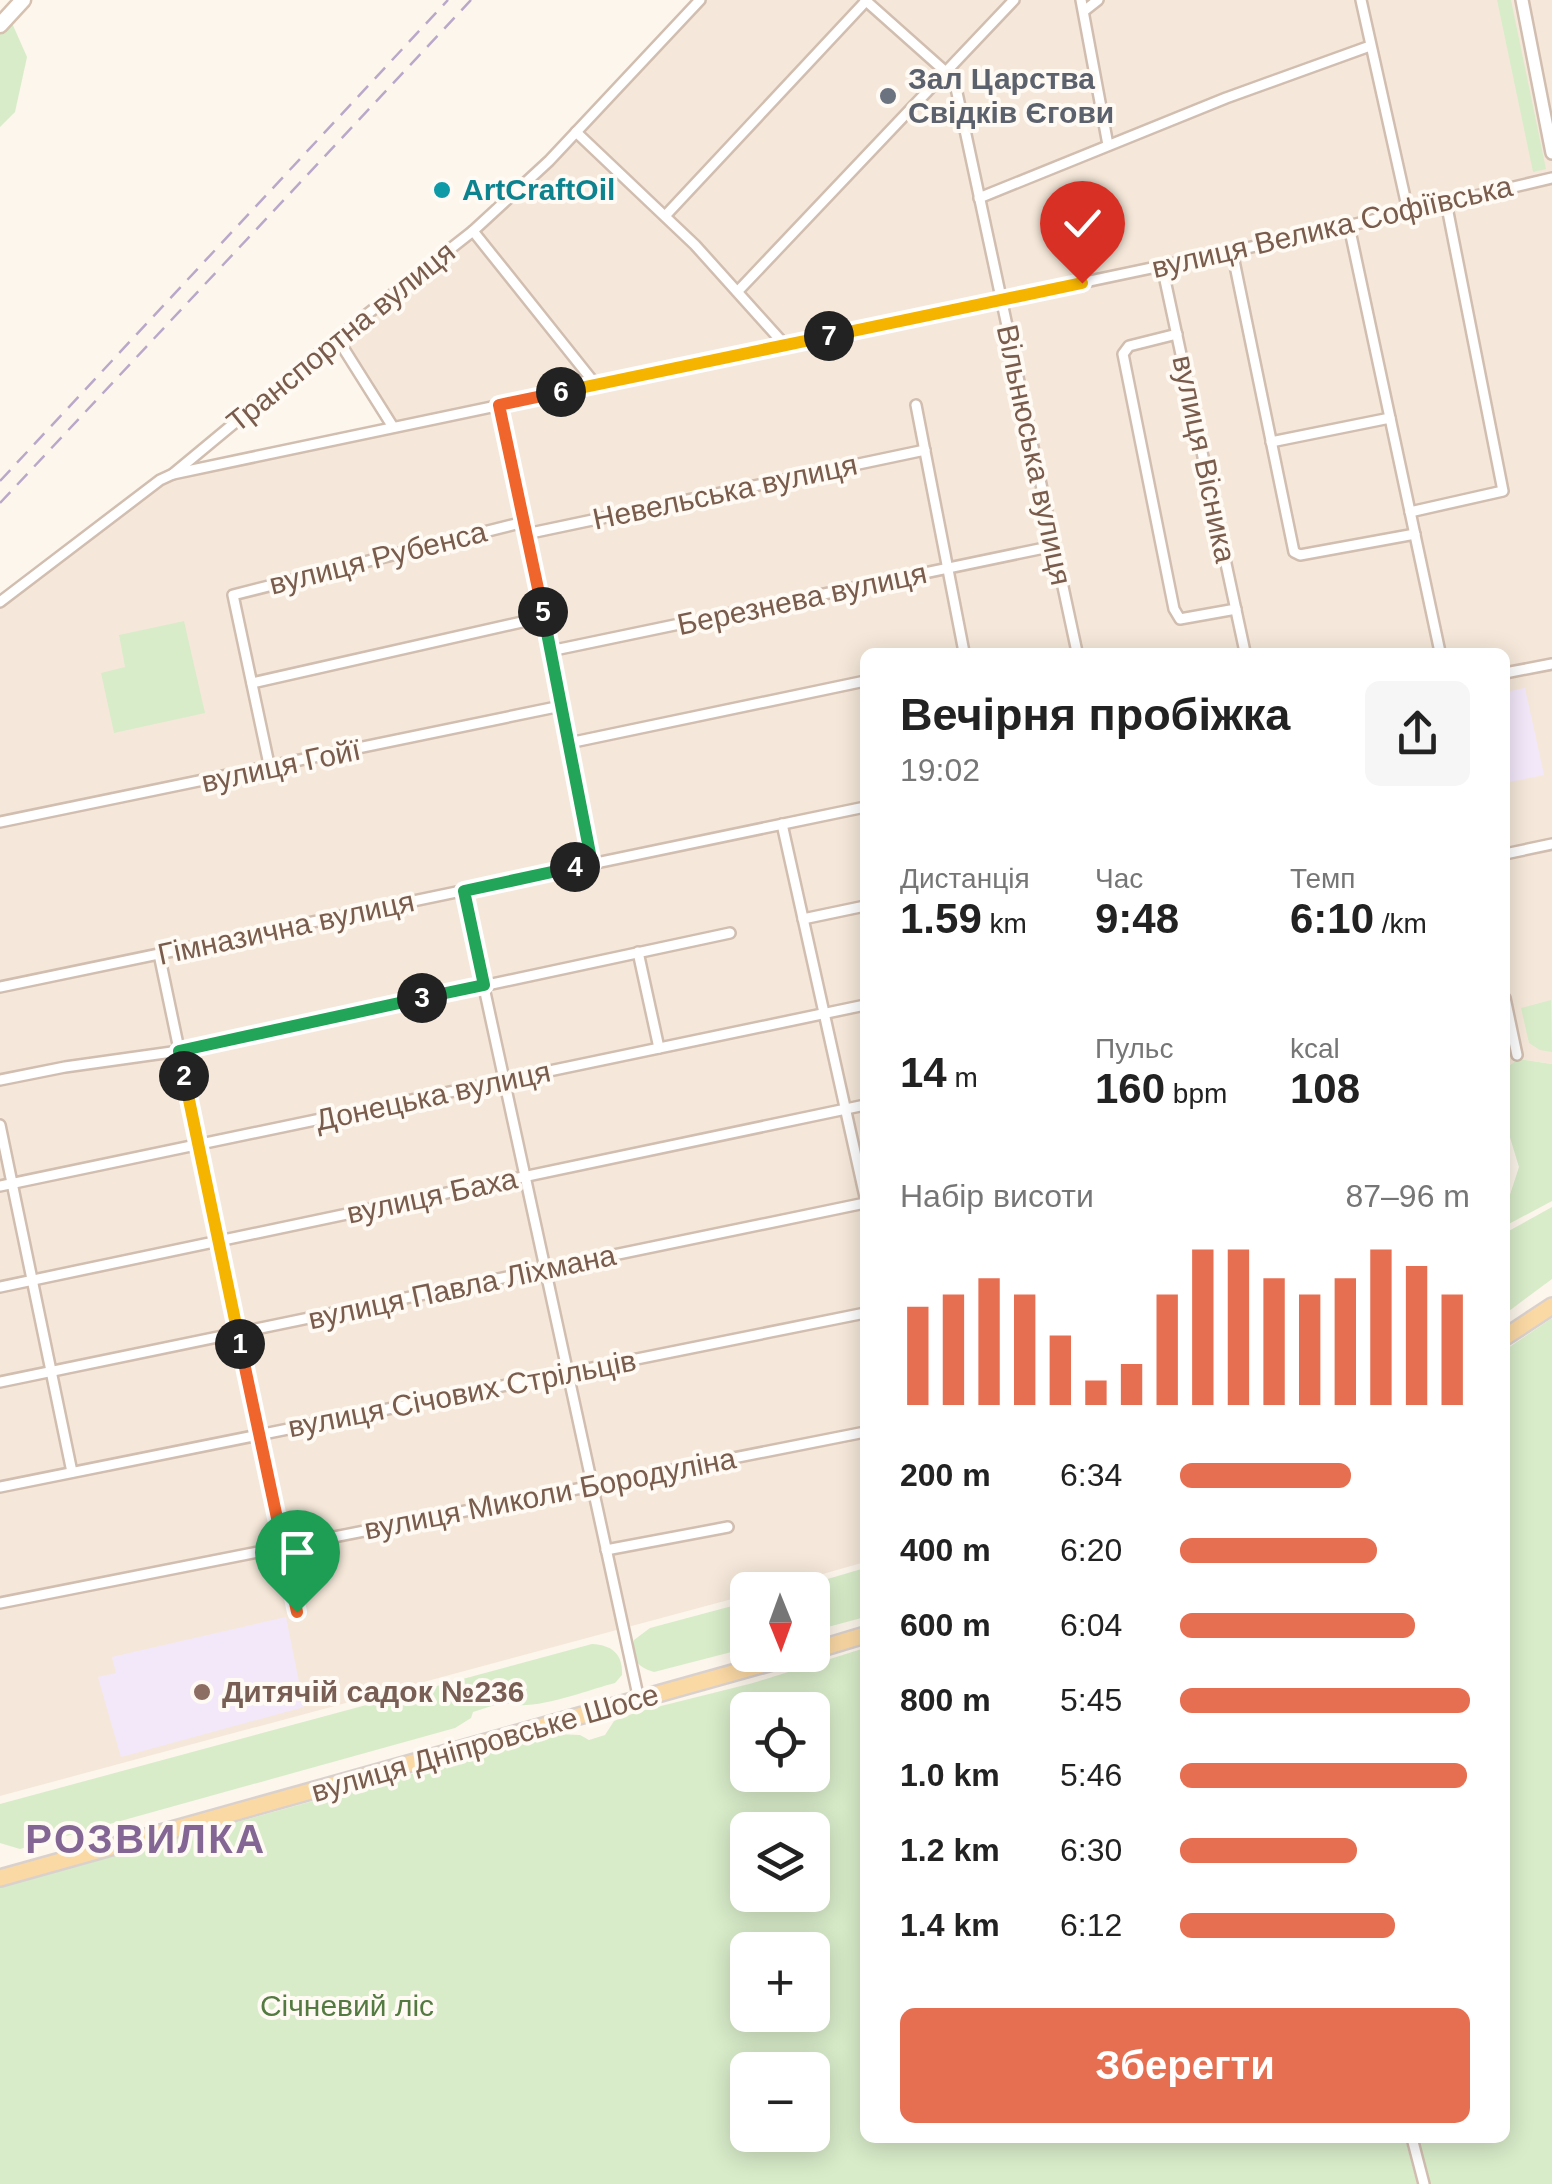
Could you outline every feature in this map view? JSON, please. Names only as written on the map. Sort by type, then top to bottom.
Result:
[{"type":"main road","points":[[1,22],[18,2]]},
{"type":"main road","points":[[1510,1334],[1552,1306]]},
{"type":"main road","points":[[830,1645],[860,1636]]},
{"type":"main road","name":"вулиця Дніпровське Шосе","points":[[0,1878],[737,1672]]},
{"type":"street","name":"Транспортна вулиця","points":[[0,602],[172,474],[473,231],[576,132],[700,0]]},
{"type":"street","points":[[664,216],[866,0],[948,72]]},
{"type":"street","points":[[739,290],[1014,0]]},
{"type":"street","points":[[1098,0],[1083,6],[1108,145]]},
{"type":"street","points":[[1361,0],[1408,211]]},
{"type":"street","points":[[1522,0],[1552,152]]},
{"type":"street","points":[[980,198],[1260,85],[1370,46]]},
{"type":"street","name":"Вільнюська вулиця","points":[[948,72],[956,88],[1076,648]]},
{"type":"street","points":[[576,132],[739,290],[785,345]]},
{"type":"street","name":"вулиця Велика Софіївська","points":[[172,474],[1349,226],[1552,178]]},
{"type":"street","points":[[1410,512],[1503,491],[1446,202]]},
{"type":"street","points":[[1349,226],[1439,648]]},
{"type":"street","points":[[473,231],[596,385]]},
{"type":"street","points":[[1232,251],[1297,555],[1415,534]]},
{"type":"street","name":"вулиця Вісника","points":[[1162,266],[1244,648]]},
{"type":"street","points":[[1178,334],[1129,346],[1123,354],[1174,609],[1180,620],[1236,610]]},
{"type":"street","points":[[337,338],[393,427]]},
{"type":"street","points":[[916,404],[963,648]]},
{"type":"street","points":[[499,405],[592,864]]},
{"type":"street","points":[[1271,442],[1390,418]]},
{"type":"street","name":"Невельська вулиця","points":[[525,528],[925,450]]},
{"type":"street","name":"вулиця Рубенса","points":[[252,683],[233,595],[525,528]]},
{"type":"street","name":"Березнева вулиця","points":[[550,651],[1054,546]]},
{"type":"street","points":[[270,769],[252,683],[544,617]]},
{"type":"street","points":[[1510,673],[1552,664]]},
{"type":"street","points":[[569,743],[860,683]]},
{"type":"street","name":"вулиця Гойї","points":[[0,822],[561,706]]},
{"type":"street","name":"Гімназична вулиця","points":[[0,987],[860,808]]},
{"type":"street","points":[[782,824],[860,1176]]},
{"type":"street","points":[[1510,853],[1552,844]]},
{"type":"street","points":[[464,891],[639,1700]]},
{"type":"street","points":[[804,919],[860,907]]},
{"type":"street","points":[[0,1080],[179,1051],[730,933]]},
{"type":"street","points":[[638,952],[658,1048]]},
{"type":"street","points":[[158,954],[297,1612]]},
{"type":"street","name":"Донецька вулиця","points":[[0,1186],[860,1006]]},
{"type":"street","points":[[1510,1021],[1517,1054]]},
{"type":"street","name":"вулиця Баха","points":[[0,1287],[860,1106]]},
{"type":"street","points":[[0,1126],[72,1472]]},
{"type":"street","name":"вулиця Павла Ліхмана","points":[[0,1382],[860,1201]]},
{"type":"street","name":"вулиця Січових Стрільців","points":[[0,1487],[860,1314]]},
{"type":"street","name":"вулиця Миколи Бородуліна","points":[[0,1602],[860,1433]]},
{"type":"street","points":[[606,1550],[728,1528]]},
{"type":"street","points":[[1413,2143],[1424,2184]]},
{"type":"shaded area","points":[[700,0],[1552,0],[1552,1064],[1519,1059],[1510,1065],[1510,648],[860,648],[860,1563],[830,1572],[730,1572],[730,1600],[0,1796],[0,602],[160,480],[392,427],[337,338],[473,231],[549,161]]},
{"type":"shaded area","points":[[1525,688],[1544,775],[1510,782],[1510,691]]},
{"type":"shaded area","name":"Дитячій садок №236","points":[[286,1617],[304,1707],[121,1757],[98,1677],[116,1673],[112,1657]]},
{"type":"green space","points":[[1497,0],[1511,0],[1546,169],[1533,172]]},
{"type":"green space","points":[[8,14],[27,57],[15,112],[0,127],[0,22]]},
{"type":"green space","points":[[184,621],[205,713],[114,733],[101,673],[125,667],[119,635]]},
{"type":"green space","points":[[1551,1000],[1552,1052],[1529,1043],[1521,1008]]},
{"type":"green space","points":[[1519,1059],[1552,1064],[1552,1201],[1510,1223],[1510,1195],[1519,1167],[1510,1137],[1510,1065]]},
{"type":"green space","points":[[1552,1207],[1552,1279],[1510,1310],[1510,1230]]},
{"type":"green space","points":[[1552,1318],[1552,2184],[1429,2184],[1418,2143],[1510,2143],[1510,1347]]},
{"type":"green space","points":[[860,1569],[860,1618],[830,1626],[830,1578]]},
{"type":"green space","points":[[730,1607],[730,1652],[654,1672],[636,1661],[633,1652],[634,1640],[650,1628]]},
{"type":"green space","points":[[592,1644],[605,1646],[618,1656],[622,1675],[615,1683],[542,1703],[504,1702],[473,1712],[471,1718],[455,1728],[20,1849],[0,1843],[0,1804]]},
{"type":"green space","name":"Січневий ліс","points":[[860,1650],[860,2143],[1406,2143],[1417,2184],[0,2184],[0,1887],[557,1734],[580,1735],[589,1740],[605,1735],[614,1721],[788,1672],[830,1672],[830,1659]]},
{"type":"railway","points":[[0,481],[448,0]]},
{"type":"railway","points":[[0,503],[471,0]]},
{"type":"place","name":"Зал Царства Свідків Єгови","points":[[888,96]]},
{"type":"place","name":"ArtCraftOil","points":[[442,190]]},
{"type":"place","name":"Дитячій садок №236","points":[[202,1692]]},
{"type":"district","name":"РОЗВИЛКА","points":[[146,1839]]},
{"type":"route","points":[[297,1612],[179,1051],[484,985],[464,891],[592,864],[499,405],[1082,283]]}]
